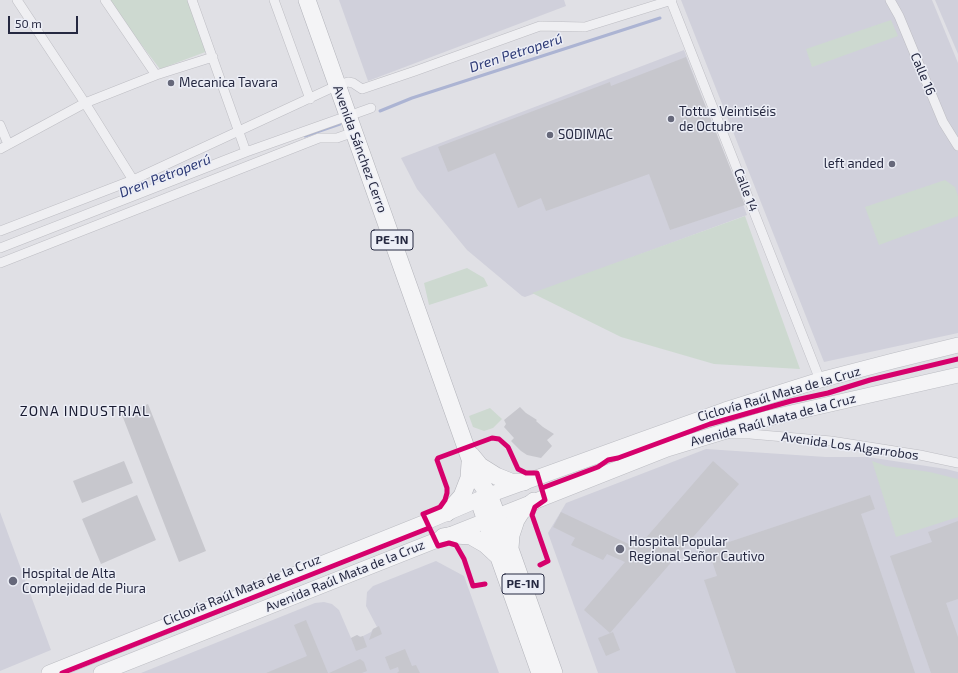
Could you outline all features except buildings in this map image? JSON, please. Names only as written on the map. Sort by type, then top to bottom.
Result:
[{"type":"highway","name":"Avenida Sánchez Cerro","points":[[308,0],[491,518],[554,673]]},
{"type":"highway","points":[[469,455],[480,466],[496,476],[511,482],[524,482]]},
{"type":"highway","points":[[446,513],[456,504],[469,478],[469,455]]},
{"type":"highway","points":[[443,537],[459,535],[471,536],[504,553],[516,520],[534,501]]},
{"type":"highway","name":"Avenida Sánchez Cerro","points":[[504,553],[540,673]]},
{"type":"main road","name":"Avenida Raúl Mata de la Cruz","points":[[49,673],[524,482],[614,449],[725,410],[820,380],[958,345]]},
{"type":"main road","name":"Avenida Raúl Mata de la Cruz","points":[[101,673],[667,449],[769,418],[958,375]]},
{"type":"main road","points":[[604,474],[588,477],[582,475],[580,472],[583,468],[599,457],[614,449]]},
{"type":"street","points":[[17,0],[85,103],[133,180]]},
{"type":"street","points":[[104,0],[156,76]]},
{"type":"street","points":[[192,0],[246,152]]},
{"type":"street","points":[[274,0],[310,99]]},
{"type":"street","points":[[0,231],[133,180],[238,130],[310,99],[338,85],[348,82],[353,83],[362,89],[540,26],[585,28],[672,0]]},
{"type":"street","name":"Calle 14","points":[[672,0],[820,380]]},
{"type":"street","name":"Calle 16","points":[[890,0],[899,16],[943,122],[958,146]]},
{"type":"street","points":[[0,125],[4,147],[85,103],[156,76],[213,57]]},
{"type":"street","points":[[357,113],[370,108]]},
{"type":"street","points":[[0,248],[246,152],[339,119]]},
{"type":"street","points":[[0,262],[319,138],[337,138],[354,132]]},
{"type":"street","name":"Avenida Los Algarrobos","points":[[718,434],[750,434],[832,441],[920,455],[958,463]]},
{"type":"shaded area","points":[[107,0],[189,0],[208,51],[160,69]]},
{"type":"shaded area","points":[[339,0],[564,0],[566,6],[368,81]]},
{"type":"shaded area","points":[[681,0],[932,0],[958,63],[958,333],[824,362]]},
{"type":"shaded area","points":[[935,0],[958,0],[958,54]]},
{"type":"shaded area","points":[[891,20],[898,36],[812,67],[806,49]]},
{"type":"shaded area","points":[[684,50],[747,215],[525,297],[467,250],[417,189],[401,158]]},
{"type":"shaded area","points":[[945,180],[955,187],[958,196],[958,216],[879,245],[865,207]]},
{"type":"shaded area","points":[[745,216],[800,369],[714,364],[621,337],[532,293]]},
{"type":"shaded area","points":[[467,268],[484,278],[488,286],[429,305],[424,283]]},
{"type":"shaded area","points":[[490,408],[502,419],[493,428],[484,431],[473,427],[469,416]]},
{"type":"shaded area","points":[[706,449],[826,457],[868,457],[958,472],[958,673],[598,673],[548,533],[566,503]]},
{"type":"shaded area","points":[[872,461],[886,466],[930,472],[958,479],[958,517],[896,537]]},
{"type":"shaded area","name":"Hospital de Alta Complejidad de Piura","points":[[0,512],[51,650],[0,671]]},
{"type":"shaded area","points":[[436,561],[464,576],[499,673],[141,673],[315,603],[324,602],[332,604],[339,610],[351,638],[357,635],[361,637],[377,627],[366,606],[367,592],[373,586]]},
{"type":"waterway","name":"Dren Petroperú","points":[[380,111],[412,98],[660,18]]},
{"type":"waterway","name":"Dren Petroperú","points":[[305,136],[340,124]]},
{"type":"cycle path","name":"Ciclovía Raúl Mata de la Cruz","points":[[542,488],[598,467],[608,460],[618,458],[710,424],[791,401],[828,393],[870,380],[958,359]]},
{"type":"cycle path","points":[[485,584],[473,586],[464,559],[456,545],[449,543],[438,546],[423,514],[440,507],[445,500],[447,493],[447,488],[437,460],[438,458],[492,438],[499,439],[508,447],[518,469],[526,473],[537,473],[545,500],[535,507],[532,515],[548,561],[540,565]]},
{"type":"cycle path","name":"Ciclovía Raúl Mata de la Cruz","points":[[62,673],[429,528]]},
{"type":"place","name":"Mecanica Tavara","points":[[171,83]]},
{"type":"place","name":"Tottus Veintiséis de Octubre","points":[[671,119]]},
{"type":"place","name":"SODIMAC","points":[[550,135]]},
{"type":"place","name":"left anded","points":[[892,164]]},
{"type":"place","name":"Hospital Popular Regional Señor Cautivo","points":[[620,549]]},
{"type":"place","name":"Hospital de Alta Complejidad de Piura","points":[[13,581]]},
{"type":"district","name":"ZONA INDUSTRIAL","points":[[85,411]]}]
